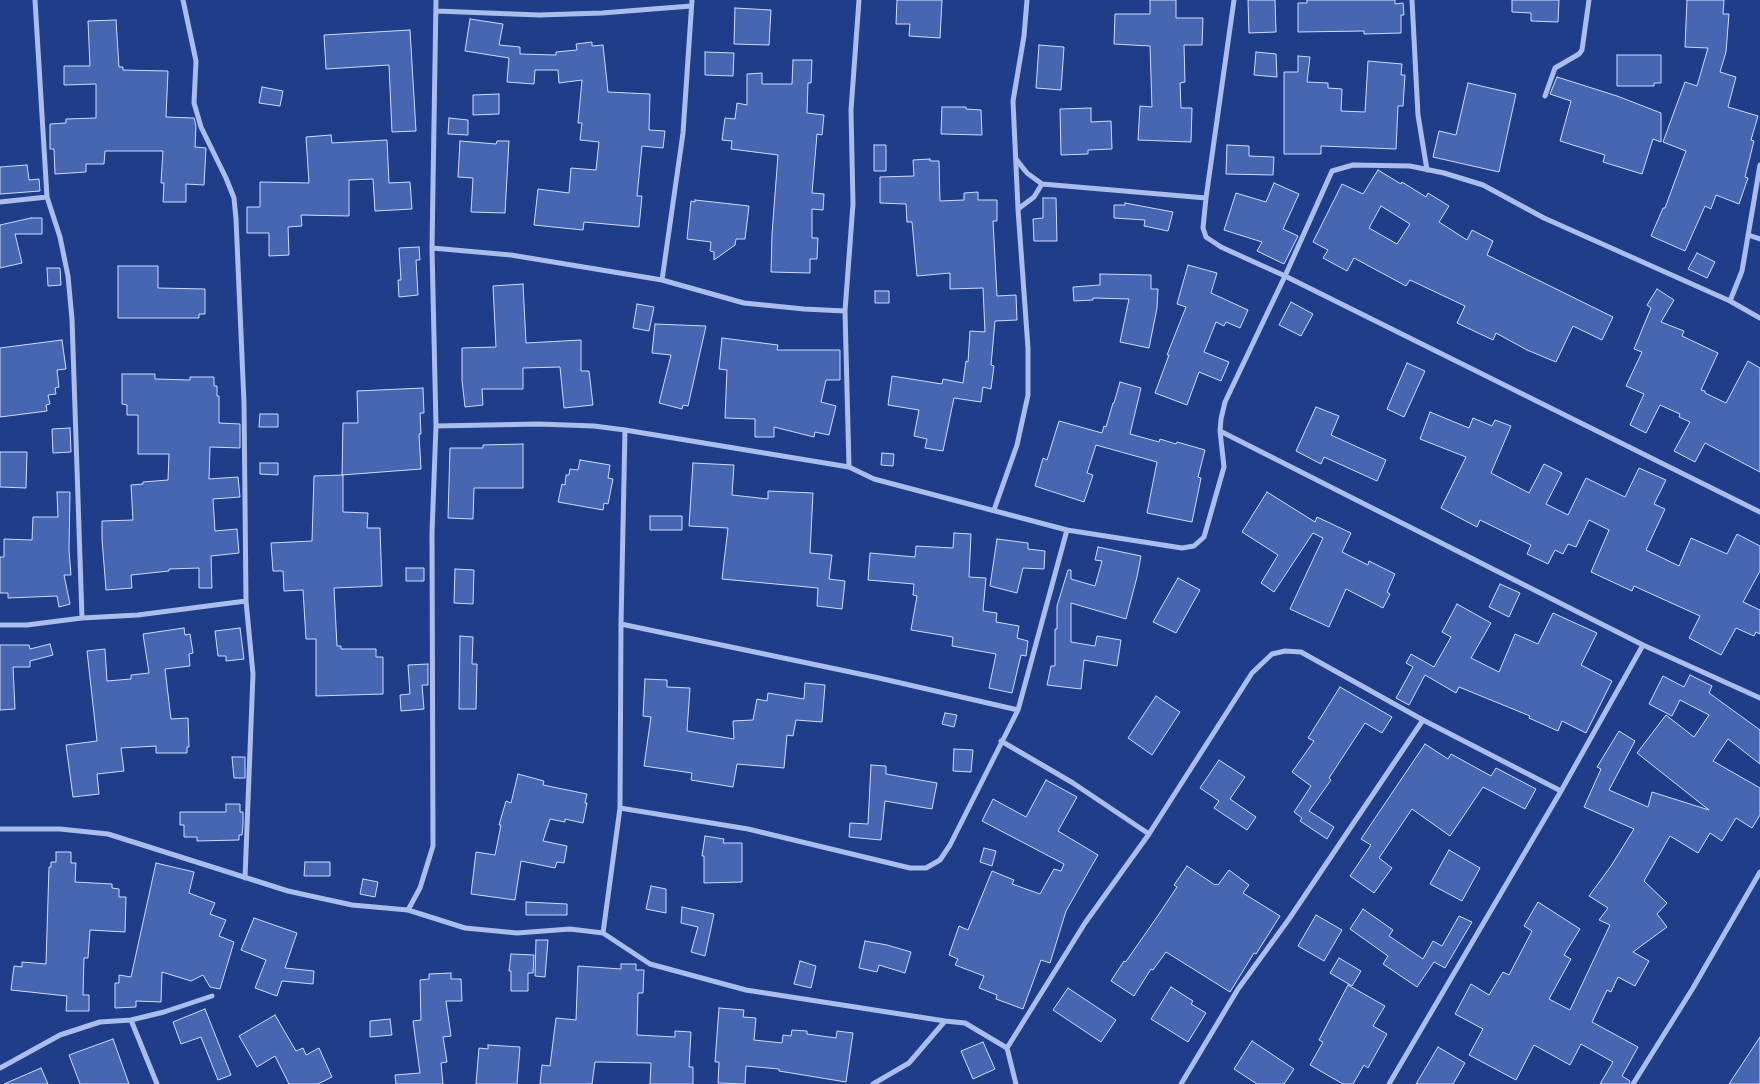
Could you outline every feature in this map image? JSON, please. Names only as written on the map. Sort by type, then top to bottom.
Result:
[{"type":"street","points":[[35,0],[47,197],[60,237],[72,319],[82,618]]},
{"type":"street","points":[[183,0],[196,61],[194,103],[201,127],[234,198],[244,402],[246,601],[253,674],[245,878]]},
{"type":"street","points":[[408,910],[420,888],[432,846],[432,532],[436,426],[432,248],[436,0]]},
{"type":"street","points":[[849,467],[845,311],[853,204],[851,110],[859,0]]},
{"type":"street","points":[[994,510],[1017,445],[1028,395],[1028,348],[1018,209],[1013,101],[1024,36],[1027,0]]},
{"type":"street","points":[[1234,0],[1206,198],[1203,228],[1206,237],[1221,247],[1285,276],[1760,512]]},
{"type":"street","points":[[1412,0],[1418,115],[1427,170]]},
{"type":"street","points":[[1545,96],[1555,68],[1579,54],[1582,50],[1589,0]]},
{"type":"street","points":[[436,10],[539,15],[602,13],[691,3],[683,133],[662,280]]},
{"type":"street","points":[[1016,159],[1027,173],[1042,184],[1206,198]]},
{"type":"street","points":[[436,426],[539,424],[594,426],[625,430],[849,467],[874,479],[1067,530],[1182,548],[1194,546],[1204,537],[1224,467],[1220,419],[1225,402],[1332,171],[1354,165],[1410,166],[1483,185],[1544,218],[1730,301],[1760,318]]},
{"type":"street","points":[[1730,301],[1742,271],[1760,165]]},
{"type":"street","points":[[1018,209],[1034,196],[1042,184]]},
{"type":"street","points":[[0,202],[47,197]]},
{"type":"street","points":[[1748,235],[1760,239]]},
{"type":"street","points":[[432,248],[511,254],[662,280],[744,302],[804,309],[845,311]]},
{"type":"street","points":[[603,933],[620,808],[625,430]]},
{"type":"street","points":[[1220,431],[1642,645],[1760,698]]},
{"type":"street","points":[[620,808],[748,829],[910,868],[926,868],[940,860],[950,845],[1018,710],[1067,530]]},
{"type":"street","points":[[0,625],[27,625],[82,618],[138,615],[246,601]]},
{"type":"street","points":[[621,624],[879,678],[1018,710]]},
{"type":"street","points":[[1389,1084],[1561,791],[1642,645]]},
{"type":"street","points":[[1007,1048],[1084,923],[1149,834],[1252,673],[1272,654],[1285,651],[1301,652],[1423,720],[1561,791]]},
{"type":"street","points":[[1181,1084],[1238,989],[1289,919],[1423,720]]},
{"type":"street","points":[[1001,742],[1073,783],[1149,834]]},
{"type":"street","points":[[0,829],[60,829],[108,834],[288,891],[352,905],[408,910],[465,928],[517,933],[570,929],[603,933],[650,964],[746,990],[965,1023],[1007,1048],[1016,1084]]},
{"type":"street","points":[[1633,1084],[1693,988],[1760,872]]},
{"type":"street","points":[[0,1068],[60,1035],[100,1022],[131,1020],[164,1012],[212,996]]},
{"type":"street","points":[[131,1020],[157,1084]]},
{"type":"street","points":[[873,1084],[909,1063],[944,1021]]},
{"type":"building","points":[[897,0],[942,0],[940,38],[909,36],[910,24],[896,24]]},
{"type":"building","points":[[1150,0],[1176,0],[1176,18],[1203,18],[1202,45],[1184,45],[1185,82],[1180,83],[1181,108],[1192,108],[1191,142],[1138,140],[1140,106],[1152,107],[1150,46],[1114,44],[1115,14],[1150,14]]},
{"type":"building","points":[[1248,0],[1275,0],[1276,32],[1249,33]]},
{"type":"building","points":[[1307,0],[1395,0],[1395,4],[1403,3],[1404,15],[1401,15],[1401,33],[1364,34],[1364,31],[1298,32],[1298,3],[1307,3]]},
{"type":"building","points":[[1512,0],[1559,0],[1558,22],[1531,21],[1531,13],[1512,12]]},
{"type":"building","points":[[1687,0],[1724,0],[1723,14],[1729,14],[1726,52],[1720,72],[1736,77],[1728,107],[1758,116],[1751,140],[1754,141],[1745,177],[1748,178],[1739,204],[1716,195],[1711,209],[1705,206],[1685,251],[1651,236],[1663,208],[1665,208],[1686,151],[1663,142],[1685,82],[1697,86],[1708,48],[1685,47]]},
{"type":"building","points":[[735,8],[771,10],[769,45],[734,44]]},
{"type":"building","points":[[470,19],[503,24],[499,45],[520,47],[520,54],[556,55],[556,52],[577,50],[576,44],[592,42],[592,46],[603,45],[608,92],[650,94],[649,130],[665,131],[663,148],[642,146],[637,196],[642,196],[639,227],[584,222],[583,230],[534,225],[538,189],[569,193],[571,168],[596,170],[599,142],[580,140],[582,123],[578,123],[582,80],[559,83],[558,70],[535,70],[534,84],[507,82],[509,58],[465,51]]},
{"type":"building","points":[[116,20],[119,67],[123,67],[123,70],[168,71],[166,117],[194,118],[196,126],[195,147],[206,148],[204,185],[186,184],[186,202],[163,202],[164,183],[161,183],[163,151],[105,151],[104,164],[86,164],[86,172],[55,174],[54,149],[50,149],[50,124],[66,123],[66,119],[96,118],[96,84],[64,85],[64,66],[90,66],[88,21]]},
{"type":"building","points":[[410,30],[416,131],[392,132],[389,65],[326,69],[324,35]]},
{"type":"building","points":[[1039,45],[1064,47],[1061,90],[1036,88]]},
{"type":"building","points":[[705,52],[734,53],[733,76],[705,75]]},
{"type":"building","points":[[1256,52],[1276,54],[1277,77],[1254,75]]},
{"type":"building","points":[[1617,55],[1661,55],[1661,83],[1654,83],[1654,86],[1617,86]]},
{"type":"building","points":[[1298,56],[1310,57],[1307,82],[1328,83],[1328,88],[1342,89],[1341,111],[1365,112],[1368,61],[1402,64],[1401,75],[1405,75],[1403,106],[1398,106],[1396,149],[1321,146],[1321,154],[1284,154],[1284,72],[1298,72]]},
{"type":"building","points":[[793,60],[812,60],[811,83],[808,83],[807,113],[824,115],[822,135],[817,134],[812,193],[824,194],[823,210],[812,209],[812,238],[818,238],[817,259],[810,259],[810,273],[771,272],[778,155],[731,149],[732,141],[722,140],[725,118],[735,119],[737,103],[747,105],[747,74],[762,73],[762,84],[792,84]]},
{"type":"building","points":[[1557,77],[1617,96],[1661,113],[1661,142],[1653,139],[1642,174],[1603,162],[1605,155],[1560,141],[1571,101],[1550,94]]},
{"type":"building","points":[[1468,83],[1516,94],[1499,172],[1433,157],[1439,131],[1456,135]]},
{"type":"building","points":[[262,87],[283,91],[280,106],[259,103]]},
{"type":"building","points":[[499,94],[499,114],[473,115],[473,95]]},
{"type":"building","points":[[942,107],[966,107],[966,109],[981,110],[982,135],[941,134]]},
{"type":"building","points":[[1091,108],[1091,122],[1111,121],[1112,149],[1088,150],[1088,154],[1061,155],[1060,109]]},
{"type":"building","points":[[449,118],[468,120],[468,135],[448,134]]},
{"type":"building","points":[[331,135],[332,143],[387,140],[389,183],[410,182],[412,209],[375,211],[373,179],[349,180],[349,216],[301,215],[302,226],[288,227],[289,255],[269,256],[269,233],[247,233],[247,207],[260,207],[260,182],[309,183],[306,137]]},
{"type":"building","points":[[460,141],[496,144],[497,141],[509,141],[505,213],[471,212],[473,178],[458,177]]},
{"type":"building","points":[[874,145],[886,145],[886,171],[874,171]]},
{"type":"building","points":[[1227,145],[1249,146],[1249,156],[1274,157],[1273,175],[1226,174]]},
{"type":"building","points":[[930,159],[930,161],[939,161],[940,201],[964,200],[964,193],[978,192],[978,200],[997,200],[997,221],[993,221],[997,296],[1016,295],[1017,320],[995,321],[991,365],[994,366],[991,389],[983,387],[981,402],[954,398],[943,451],[925,448],[927,439],[914,436],[919,410],[888,405],[892,376],[942,384],[943,379],[963,383],[966,361],[968,362],[970,331],[985,332],[983,288],[950,289],[950,273],[917,276],[912,222],[907,222],[906,204],[880,203],[880,177],[914,176],[913,160]]},
{"type":"building","points":[[27,165],[29,180],[39,179],[40,191],[0,194],[0,167]]},
{"type":"building","points":[[1378,170],[1426,197],[1428,193],[1449,206],[1439,222],[1467,240],[1472,230],[1493,241],[1487,255],[1613,317],[1602,340],[1573,326],[1556,362],[1527,350],[1496,333],[1493,340],[1457,323],[1465,306],[1410,280],[1406,286],[1354,258],[1347,271],[1323,258],[1328,250],[1313,242],[1342,184],[1363,194]],"holes":[[[1381,206],[1410,224],[1397,244],[1369,228]]]},
{"type":"building","points":[[1274,183],[1299,194],[1283,229],[1298,236],[1284,264],[1257,251],[1262,242],[1224,230],[1236,193],[1266,202]]},
{"type":"building","points":[[1043,198],[1056,198],[1057,241],[1034,241],[1033,219],[1043,218]]},
{"type":"building","points":[[695,200],[749,206],[745,239],[736,239],[735,245],[714,260],[714,252],[710,251],[711,242],[687,239],[691,201],[695,202]]},
{"type":"building","points":[[1125,203],[1173,212],[1168,231],[1144,226],[1145,220],[1114,218],[1114,205],[1125,205]]},
{"type":"building","points":[[31,218],[42,218],[42,234],[15,234],[22,263],[0,268],[0,225]]},
{"type":"building","points":[[419,247],[420,260],[416,260],[418,295],[399,297],[398,280],[401,280],[399,248]]},
{"type":"building","points":[[1697,253],[1715,262],[1707,278],[1688,269]]},
{"type":"building","points":[[1188,265],[1217,273],[1211,293],[1248,310],[1240,328],[1226,322],[1224,326],[1216,322],[1204,352],[1229,362],[1221,381],[1199,372],[1187,405],[1155,393],[1169,355],[1167,355],[1186,307],[1177,304]]},
{"type":"building","points":[[118,266],[158,266],[158,288],[205,289],[205,314],[199,314],[199,318],[118,318]]},
{"type":"building","points":[[47,268],[60,268],[61,285],[48,286]]},
{"type":"building","points":[[1100,274],[1151,275],[1151,289],[1158,289],[1157,308],[1149,348],[1120,342],[1129,299],[1093,298],[1093,300],[1074,301],[1073,287],[1100,285]]},
{"type":"building","points":[[523,284],[526,343],[581,340],[581,371],[589,371],[593,405],[564,408],[560,367],[523,368],[523,389],[482,389],[483,405],[465,407],[462,380],[462,348],[496,347],[493,286]]},
{"type":"building","points":[[1657,289],[1674,300],[1661,322],[1684,331],[1682,336],[1718,353],[1701,390],[1726,403],[1748,361],[1760,368],[1760,472],[1705,443],[1695,462],[1674,451],[1690,422],[1679,417],[1680,414],[1660,405],[1646,433],[1630,425],[1644,394],[1626,386],[1642,352],[1634,349],[1651,308],[1647,305]]},
{"type":"building","points":[[875,291],[889,291],[889,303],[875,303]]},
{"type":"building","points":[[1291,302],[1313,314],[1301,336],[1279,325]]},
{"type":"building","points":[[637,304],[654,307],[649,331],[633,328]]},
{"type":"building","points":[[655,324],[706,326],[688,406],[683,405],[682,409],[659,403],[671,355],[652,353]]},
{"type":"building","points":[[722,338],[778,345],[777,350],[840,350],[840,380],[826,380],[821,402],[836,406],[829,435],[815,432],[814,437],[774,427],[774,437],[755,437],[755,419],[725,418],[727,370],[719,369]]},
{"type":"building","points":[[62,340],[66,369],[57,370],[59,387],[55,388],[56,394],[48,395],[50,404],[46,405],[47,411],[0,417],[0,348]]},
{"type":"building","points":[[1407,363],[1425,371],[1404,417],[1387,409]]},
{"type":"building","points":[[122,374],[155,374],[155,379],[190,380],[190,377],[214,377],[214,386],[217,386],[217,396],[219,396],[219,423],[240,424],[240,448],[210,447],[209,479],[238,477],[240,497],[213,499],[215,531],[237,529],[239,553],[211,556],[212,588],[199,588],[199,568],[169,569],[169,571],[131,575],[132,588],[106,590],[102,521],[133,520],[131,485],[168,480],[169,454],[138,454],[138,415],[127,415],[127,405],[122,404]]},
{"type":"building","points":[[1120,382],[1141,388],[1130,434],[1159,442],[1160,439],[1176,444],[1177,442],[1205,450],[1198,477],[1201,478],[1192,522],[1147,513],[1157,462],[1096,445],[1087,473],[1093,475],[1084,502],[1035,486],[1043,458],[1047,460],[1059,421],[1102,433],[1104,426],[1106,427]]},
{"type":"building","points":[[423,388],[424,413],[420,413],[421,434],[419,434],[421,469],[342,475],[343,423],[358,423],[357,391]]},
{"type":"building","points":[[1316,407],[1339,416],[1331,435],[1386,460],[1377,481],[1324,457],[1321,464],[1296,451]]},
{"type":"building","points":[[1430,412],[1469,428],[1473,418],[1492,426],[1495,420],[1511,426],[1491,473],[1529,493],[1544,464],[1562,473],[1546,504],[1568,515],[1586,478],[1625,497],[1639,468],[1666,480],[1654,504],[1665,509],[1646,550],[1679,566],[1691,538],[1727,554],[1737,534],[1760,546],[1760,571],[1743,602],[1760,610],[1760,634],[1756,632],[1754,636],[1736,628],[1721,655],[1689,638],[1700,616],[1634,586],[1632,591],[1591,572],[1609,530],[1589,520],[1576,547],[1568,544],[1563,554],[1555,550],[1548,564],[1527,554],[1531,545],[1480,520],[1477,527],[1441,508],[1466,457],[1420,439]]},
{"type":"building","points":[[260,414],[278,414],[278,427],[259,427]]},
{"type":"building","points":[[70,428],[71,452],[53,453],[52,429]]},
{"type":"building","points":[[523,444],[523,488],[474,488],[473,519],[448,518],[450,448],[483,448],[483,445]]},
{"type":"building","points":[[0,452],[27,452],[26,488],[0,487]]},
{"type":"building","points":[[882,453],[894,454],[893,466],[881,465]]},
{"type":"building","points":[[580,460],[610,465],[608,478],[613,479],[608,504],[604,503],[603,510],[558,502],[562,484],[565,485],[566,475],[569,475],[570,469],[578,470]]},
{"type":"building","points":[[260,463],[278,463],[278,475],[260,474]]},
{"type":"building","points":[[693,463],[734,465],[732,495],[768,499],[768,491],[813,493],[810,553],[832,555],[829,579],[845,581],[842,609],[817,606],[818,588],[722,579],[728,528],[689,526]]},
{"type":"building","points":[[343,475],[343,512],[368,513],[367,528],[380,528],[382,586],[334,588],[337,646],[341,646],[341,649],[376,649],[376,657],[383,657],[383,694],[316,696],[316,639],[306,639],[303,590],[284,591],[283,571],[273,571],[271,543],[312,541],[314,476]]},
{"type":"building","points":[[57,492],[70,492],[69,551],[71,575],[64,575],[70,604],[59,607],[57,596],[8,598],[8,593],[0,593],[0,557],[4,557],[4,539],[32,540],[33,517],[58,517]]},
{"type":"building","points":[[1267,492],[1315,522],[1317,517],[1351,533],[1342,552],[1368,565],[1369,561],[1395,574],[1387,592],[1390,594],[1383,608],[1346,589],[1329,627],[1290,609],[1323,538],[1313,533],[1274,592],[1261,583],[1278,555],[1242,532]]},
{"type":"building","points":[[650,516],[682,516],[682,530],[650,530]]},
{"type":"building","points":[[954,533],[971,534],[969,577],[986,578],[983,611],[997,613],[996,622],[1019,626],[1017,638],[1028,641],[1026,656],[1021,655],[1012,693],[989,688],[996,654],[952,646],[953,637],[911,630],[917,596],[913,595],[914,584],[868,580],[870,553],[915,557],[916,546],[953,548]]},
{"type":"building","points":[[997,539],[1028,543],[1028,549],[1045,551],[1044,569],[1023,568],[1017,593],[990,586]]},
{"type":"building","points":[[1098,547],[1141,556],[1126,619],[1071,603],[1071,642],[1095,646],[1097,636],[1121,640],[1117,666],[1084,660],[1081,689],[1047,685],[1051,666],[1055,666],[1057,606],[1068,570],[1071,570],[1071,579],[1095,586],[1102,561],[1095,560]]},
{"type":"building","points":[[406,568],[424,568],[424,581],[406,581]]},
{"type":"building","points":[[455,569],[474,570],[473,604],[454,603]]},
{"type":"building","points":[[1178,578],[1200,590],[1176,633],[1153,622]]},
{"type":"building","points":[[1500,584],[1520,593],[1509,617],[1489,607]]},
{"type":"building","points":[[1457,604],[1491,623],[1471,658],[1499,672],[1515,634],[1538,644],[1553,613],[1597,633],[1581,665],[1612,681],[1586,733],[1562,721],[1558,731],[1529,718],[1530,716],[1459,687],[1456,693],[1425,675],[1409,705],[1396,698],[1413,667],[1406,663],[1411,654],[1434,667],[1451,637],[1442,632]]},
{"type":"building","points":[[184,628],[185,635],[190,634],[193,653],[189,654],[190,666],[165,669],[171,719],[188,718],[189,747],[187,747],[187,753],[156,753],[156,746],[121,748],[124,771],[97,774],[99,794],[73,797],[66,745],[97,741],[87,651],[105,649],[107,681],[131,679],[131,675],[149,673],[143,634]]},
{"type":"building","points":[[240,628],[244,659],[226,661],[226,656],[218,656],[215,631]]},
{"type":"building","points":[[460,636],[473,637],[472,664],[477,664],[476,709],[459,709]]},
{"type":"building","points":[[50,644],[53,655],[30,661],[30,667],[13,667],[15,709],[0,710],[0,645],[29,645],[30,649]]},
{"type":"building","points":[[428,664],[428,685],[422,685],[424,709],[401,711],[400,695],[410,694],[408,665]]},
{"type":"building","points":[[1690,675],[1712,686],[1709,693],[1760,730],[1760,764],[1728,739],[1713,761],[1760,788],[1760,815],[1752,828],[1736,818],[1722,841],[1710,833],[1698,853],[1670,836],[1644,881],[1667,903],[1657,914],[1667,927],[1633,952],[1649,961],[1635,986],[1618,977],[1611,992],[1607,990],[1592,1022],[1638,1047],[1622,1076],[1630,1081],[1629,1084],[1600,1084],[1613,1062],[1581,1044],[1570,1065],[1534,1045],[1516,1080],[1469,1055],[1483,1029],[1455,1014],[1471,984],[1489,995],[1503,972],[1509,975],[1532,931],[1524,926],[1538,902],[1580,929],[1564,955],[1571,959],[1549,999],[1570,1010],[1610,925],[1599,920],[1608,908],[1589,896],[1611,866],[1634,829],[1584,807],[1601,769],[1597,767],[1619,731],[1635,741],[1609,790],[1648,807],[1652,792],[1709,810],[1637,753],[1666,715],[1694,737],[1709,715],[1680,700],[1672,716],[1649,704],[1663,676],[1684,687]]},
{"type":"building","points":[[645,679],[667,680],[667,687],[690,688],[687,731],[734,739],[733,721],[753,720],[757,699],[767,701],[768,693],[804,699],[805,683],[825,685],[822,722],[796,720],[793,736],[787,735],[784,768],[737,764],[733,787],[691,780],[692,773],[644,766],[651,717],[643,716]]},
{"type":"building","points":[[1340,687],[1392,717],[1382,733],[1365,723],[1329,778],[1331,780],[1309,811],[1334,827],[1327,839],[1300,821],[1302,818],[1294,812],[1311,786],[1292,772],[1314,741],[1308,738]]},
{"type":"building","points":[[1156,696],[1180,712],[1152,755],[1128,738]]},
{"type":"building","points":[[945,713],[957,715],[954,727],[942,724]]},
{"type":"building","points":[[1425,744],[1448,759],[1451,754],[1491,776],[1496,768],[1536,789],[1525,809],[1483,787],[1450,836],[1412,809],[1379,858],[1392,868],[1374,893],[1350,876],[1371,845],[1361,839]]},
{"type":"building","points":[[954,749],[973,750],[971,772],[953,771]]},
{"type":"building","points":[[232,757],[245,757],[245,778],[234,778]]},
{"type":"building","points":[[1219,760],[1245,777],[1230,799],[1256,817],[1247,830],[1214,808],[1219,801],[1200,788]]},
{"type":"building","points":[[871,765],[886,766],[886,774],[937,783],[932,809],[885,801],[881,840],[849,837],[850,823],[868,824]]},
{"type":"building","points":[[518,774],[544,781],[543,785],[587,794],[583,823],[565,819],[565,822],[550,819],[543,841],[567,846],[564,863],[557,862],[555,868],[521,861],[515,900],[471,894],[476,852],[495,855],[501,825],[499,825],[506,801],[511,803]]},
{"type":"building","points":[[1046,780],[1077,797],[1058,831],[1098,855],[1066,911],[1050,963],[1041,960],[1023,1009],[996,999],[997,995],[979,988],[984,976],[955,965],[958,959],[949,955],[959,926],[968,930],[992,871],[1014,880],[1012,884],[1040,894],[1054,869],[1061,871],[1064,864],[982,821],[993,799],[1026,817]]},
{"type":"building","points":[[226,804],[240,804],[240,812],[243,812],[242,835],[239,835],[239,840],[197,841],[197,837],[184,837],[184,825],[180,825],[180,812],[226,812]]},
{"type":"building","points":[[705,836],[724,839],[723,843],[742,843],[742,882],[704,883],[704,856],[702,856]]},
{"type":"building","points":[[984,848],[996,851],[992,866],[980,862]]},
{"type":"building","points":[[1449,850],[1480,868],[1462,901],[1430,884]]},
{"type":"building","points":[[56,852],[71,852],[71,863],[76,863],[75,882],[112,884],[112,888],[119,889],[119,897],[126,897],[125,932],[90,930],[88,958],[84,958],[83,995],[89,995],[89,1011],[66,1011],[67,996],[11,990],[14,966],[22,967],[22,962],[46,964],[49,867],[51,867],[51,862],[56,862]]},
{"type":"building","points":[[305,862],[330,862],[330,876],[304,876]]},
{"type":"building","points":[[156,863],[194,872],[189,893],[215,903],[210,914],[226,920],[219,936],[234,942],[220,989],[210,987],[203,975],[191,981],[162,972],[161,1002],[136,1001],[136,1007],[115,1008],[115,983],[119,983],[119,975],[131,977]]},
{"type":"building","points":[[1187,866],[1215,885],[1218,885],[1229,870],[1249,885],[1243,893],[1280,916],[1230,992],[1166,952],[1153,970],[1151,969],[1134,996],[1111,981],[1177,887],[1174,885]]},
{"type":"building","points":[[363,879],[378,882],[375,897],[360,894]]},
{"type":"building","points":[[651,886],[666,889],[666,913],[646,909]]},
{"type":"building","points":[[526,902],[567,904],[567,915],[526,915]]},
{"type":"building","points":[[682,907],[714,914],[705,956],[691,952],[698,927],[681,923]]},
{"type":"building","points":[[1363,909],[1393,930],[1389,936],[1423,959],[1433,941],[1442,946],[1459,916],[1472,922],[1445,968],[1434,962],[1417,987],[1383,964],[1388,956],[1350,929]]},
{"type":"building","points":[[1316,915],[1342,930],[1324,961],[1298,946]]},
{"type":"building","points":[[254,918],[297,933],[285,968],[314,971],[313,984],[282,981],[277,996],[255,988],[266,960],[241,950]]},
{"type":"building","points":[[536,940],[548,940],[545,977],[535,976]]},
{"type":"building","points":[[865,941],[911,952],[905,973],[879,965],[877,972],[859,968]]},
{"type":"building","points":[[511,954],[534,955],[533,973],[528,973],[528,991],[511,991],[511,971],[509,971]]},
{"type":"building","points":[[1339,958],[1361,971],[1352,986],[1330,973]]},
{"type":"building","points":[[800,961],[816,966],[811,988],[794,984]]},
{"type":"building","points":[[621,964],[636,964],[636,970],[644,970],[643,993],[638,993],[637,1035],[675,1037],[675,1031],[691,1032],[689,1067],[693,1067],[693,1084],[650,1084],[651,1063],[595,1062],[592,1084],[540,1084],[542,1065],[550,1066],[556,1018],[576,1020],[578,966],[621,969]]},
{"type":"building","points":[[451,973],[451,979],[461,979],[462,1001],[446,1001],[451,1036],[443,1037],[447,1062],[441,1063],[443,1084],[396,1084],[395,1075],[420,1073],[413,1021],[421,1020],[420,980],[429,979],[429,974]]},
{"type":"building","points":[[1348,985],[1385,1006],[1373,1026],[1387,1034],[1368,1068],[1364,1065],[1353,1084],[1343,1084],[1310,1065],[1323,1042],[1319,1040]]},
{"type":"building","points":[[1171,987],[1193,1001],[1191,1004],[1206,1013],[1188,1042],[1151,1019]]},
{"type":"building","points":[[1068,988],[1116,1020],[1101,1042],[1053,1010]]},
{"type":"building","points":[[719,1008],[744,1010],[743,1017],[756,1018],[754,1040],[782,1043],[783,1035],[791,1036],[792,1030],[807,1031],[807,1034],[836,1038],[837,1031],[853,1033],[846,1082],[779,1071],[779,1069],[746,1066],[745,1084],[718,1083],[719,1062],[715,1062]]},
{"type":"building","points":[[205,1009],[231,1075],[218,1080],[201,1037],[181,1044],[173,1022]]},
{"type":"building","points":[[275,1015],[296,1051],[303,1048],[306,1055],[319,1048],[332,1077],[318,1084],[289,1084],[275,1056],[257,1067],[239,1036]]},
{"type":"building","points":[[390,1019],[392,1035],[370,1037],[370,1021]]},
{"type":"building","points":[[1760,1037],[1760,1084],[1729,1084]]},
{"type":"building","points":[[113,1039],[129,1084],[80,1084],[69,1055]]},
{"type":"building","points":[[1252,1041],[1294,1069],[1284,1084],[1257,1084],[1234,1069]]},
{"type":"building","points":[[983,1042],[995,1069],[973,1079],[961,1051]]},
{"type":"building","points":[[488,1045],[520,1047],[517,1084],[476,1084],[479,1048],[488,1049]]},
{"type":"building","points":[[1438,1047],[1465,1063],[1453,1084],[1416,1084]]},
{"type":"building","points":[[41,1068],[48,1084],[4,1084]]}]
